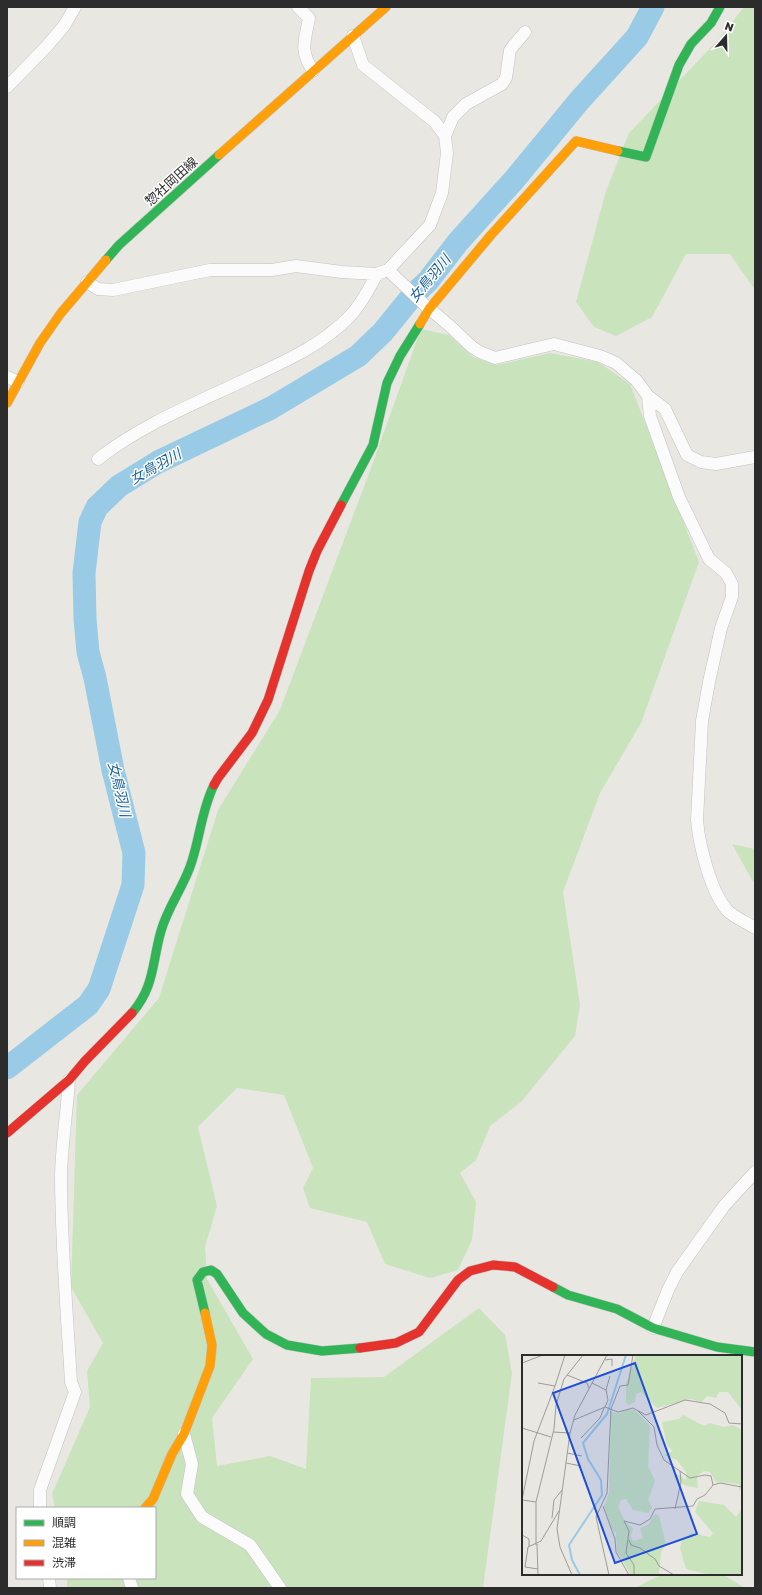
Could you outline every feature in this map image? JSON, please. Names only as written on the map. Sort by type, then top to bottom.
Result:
[{"type":"street","points":[[7,87],[64,26],[75,7]]},
{"type":"street","points":[[298,7],[309,18],[304,49],[306,59],[313,71]]},
{"type":"street","name":"惣社岡田線","points":[[7,403],[40,343],[61,313],[119,245],[386,7]]},
{"type":"street","points":[[7,1133],[69,1080],[85,1061],[125,1021],[138,1006],[147,992],[153,972],[161,931],[192,862],[201,821],[212,790],[218,778],[252,733],[261,716],[317,550],[373,445],[387,384],[400,356],[427,307],[576,141],[646,157],[679,65],[691,44],[711,23],[720,7]]},
{"type":"street","points":[[445,136],[453,117],[466,104],[502,84],[506,78],[510,50],[524,32]]},
{"type":"street","points":[[98,459],[115,445],[156,422],[280,364],[314,346],[334,331],[352,314],[385,272],[430,225],[442,193],[447,152],[445,136],[435,122],[363,65],[353,36]]},
{"type":"street","points":[[87,282],[98,290],[113,290],[210,270],[272,270],[296,266],[342,272],[385,272],[451,327],[472,347],[480,352],[496,358],[554,344],[600,356],[616,363],[636,380],[648,396],[664,409],[687,455],[701,462],[716,464],[755,457]]},
{"type":"street","points":[[7,377],[18,382]]},
{"type":"street","points":[[648,396],[650,416],[679,497],[709,559],[726,573],[732,584],[732,597],[721,628],[702,721],[697,820],[698,834],[705,861],[721,903],[730,913],[755,928]]},
{"type":"street","points":[[40,1507],[40,1490],[75,1392],[71,1382],[62,1221],[62,1166],[69,1080]]},
{"type":"street","points":[[653,1328],[677,1272],[724,1206],[755,1172]]},
{"type":"street","points":[[146,1507],[152,1499],[163,1478],[172,1454],[184,1434],[210,1366],[212,1345],[197,1280],[203,1272],[211,1270],[217,1274],[243,1313],[266,1334],[286,1345],[322,1351],[368,1348],[396,1343],[418,1332],[458,1280],[470,1271],[493,1265],[515,1267],[568,1295],[617,1310],[653,1328],[717,1347],[755,1352]]},
{"type":"street","points":[[184,1434],[192,1464],[187,1494],[202,1518],[250,1545],[280,1588]]},
{"type":"green space","points":[[744,7],[755,7],[755,290],[730,254],[686,254],[652,317],[616,336],[594,327],[576,302],[606,191],[629,133],[719,39]]},
{"type":"green space","points":[[421,329],[449,335],[473,357],[497,365],[550,353],[598,362],[630,384],[699,562],[641,723],[600,793],[563,892],[580,1005],[575,1036],[521,1102],[490,1126],[476,1160],[460,1173],[476,1202],[472,1240],[458,1270],[430,1278],[385,1264],[367,1222],[310,1208],[303,1188],[313,1168],[284,1095],[237,1088],[198,1127],[217,1206],[205,1247],[207,1279],[253,1359],[212,1418],[217,1466],[270,1456],[306,1469],[311,1378],[384,1377],[479,1308],[505,1335],[512,1373],[483,1588],[67,1588],[67,1579],[156,1579],[156,1507],[55,1507],[52,1494],[90,1407],[87,1371],[103,1343],[71,1287],[77,1095],[159,998],[218,810],[280,710],[371,468]]},
{"type":"green space","points":[[732,844],[755,849],[755,883],[752,880]]},
{"type":"green space","points":[[660,1575],[718,1575],[725,1576],[745,1588],[635,1588]]},
{"type":"waterway","name":"女鳥羽川","points":[[7,1068],[88,1005],[99,989],[133,885],[134,853],[113,770],[95,678],[88,652],[85,619],[84,573],[90,522],[97,507],[119,486],[158,462],[271,408],[358,356],[383,332],[413,295],[428,281],[458,242],[514,180],[579,101],[637,37],[653,7]]},
{"type":"traffic: fast","points":[[618,151],[646,157],[679,65],[691,44],[711,23],[720,7]]},
{"type":"traffic: fast","points":[[106,260],[119,245],[219,155]]},
{"type":"traffic: fast","points":[[341,505],[373,445],[387,383],[400,356],[420,324]]},
{"type":"traffic: fast","points":[[132,1013],[145,993],[149,983],[161,931],[189,870],[195,852],[204,813],[214,785]]},
{"type":"traffic: fast","points":[[205,1313],[197,1280],[203,1272],[211,1270],[217,1274],[243,1313],[266,1334],[287,1345],[322,1351],[360,1348]]},
{"type":"traffic: fast","points":[[553,1287],[568,1295],[617,1309],[653,1328],[717,1347],[755,1352]]},
{"type":"traffic: slow","points":[[219,155],[386,7]]},
{"type":"traffic: slow","points":[[420,324],[429,309],[491,235],[576,141],[618,151]]},
{"type":"traffic: slow","points":[[7,403],[40,343],[61,313],[106,260]]},
{"type":"traffic: slow","points":[[146,1507],[153,1499],[172,1454],[184,1434],[210,1366],[212,1345],[205,1313]]},
{"type":"traffic: jam","points":[[214,785],[252,733],[268,700],[309,571],[317,551],[341,505]]},
{"type":"traffic: jam","points":[[7,1133],[69,1080],[85,1061],[132,1013]]},
{"type":"traffic: jam","points":[[360,1348],[396,1343],[419,1332],[458,1280],[470,1271],[493,1265],[515,1267],[553,1287]]}]
